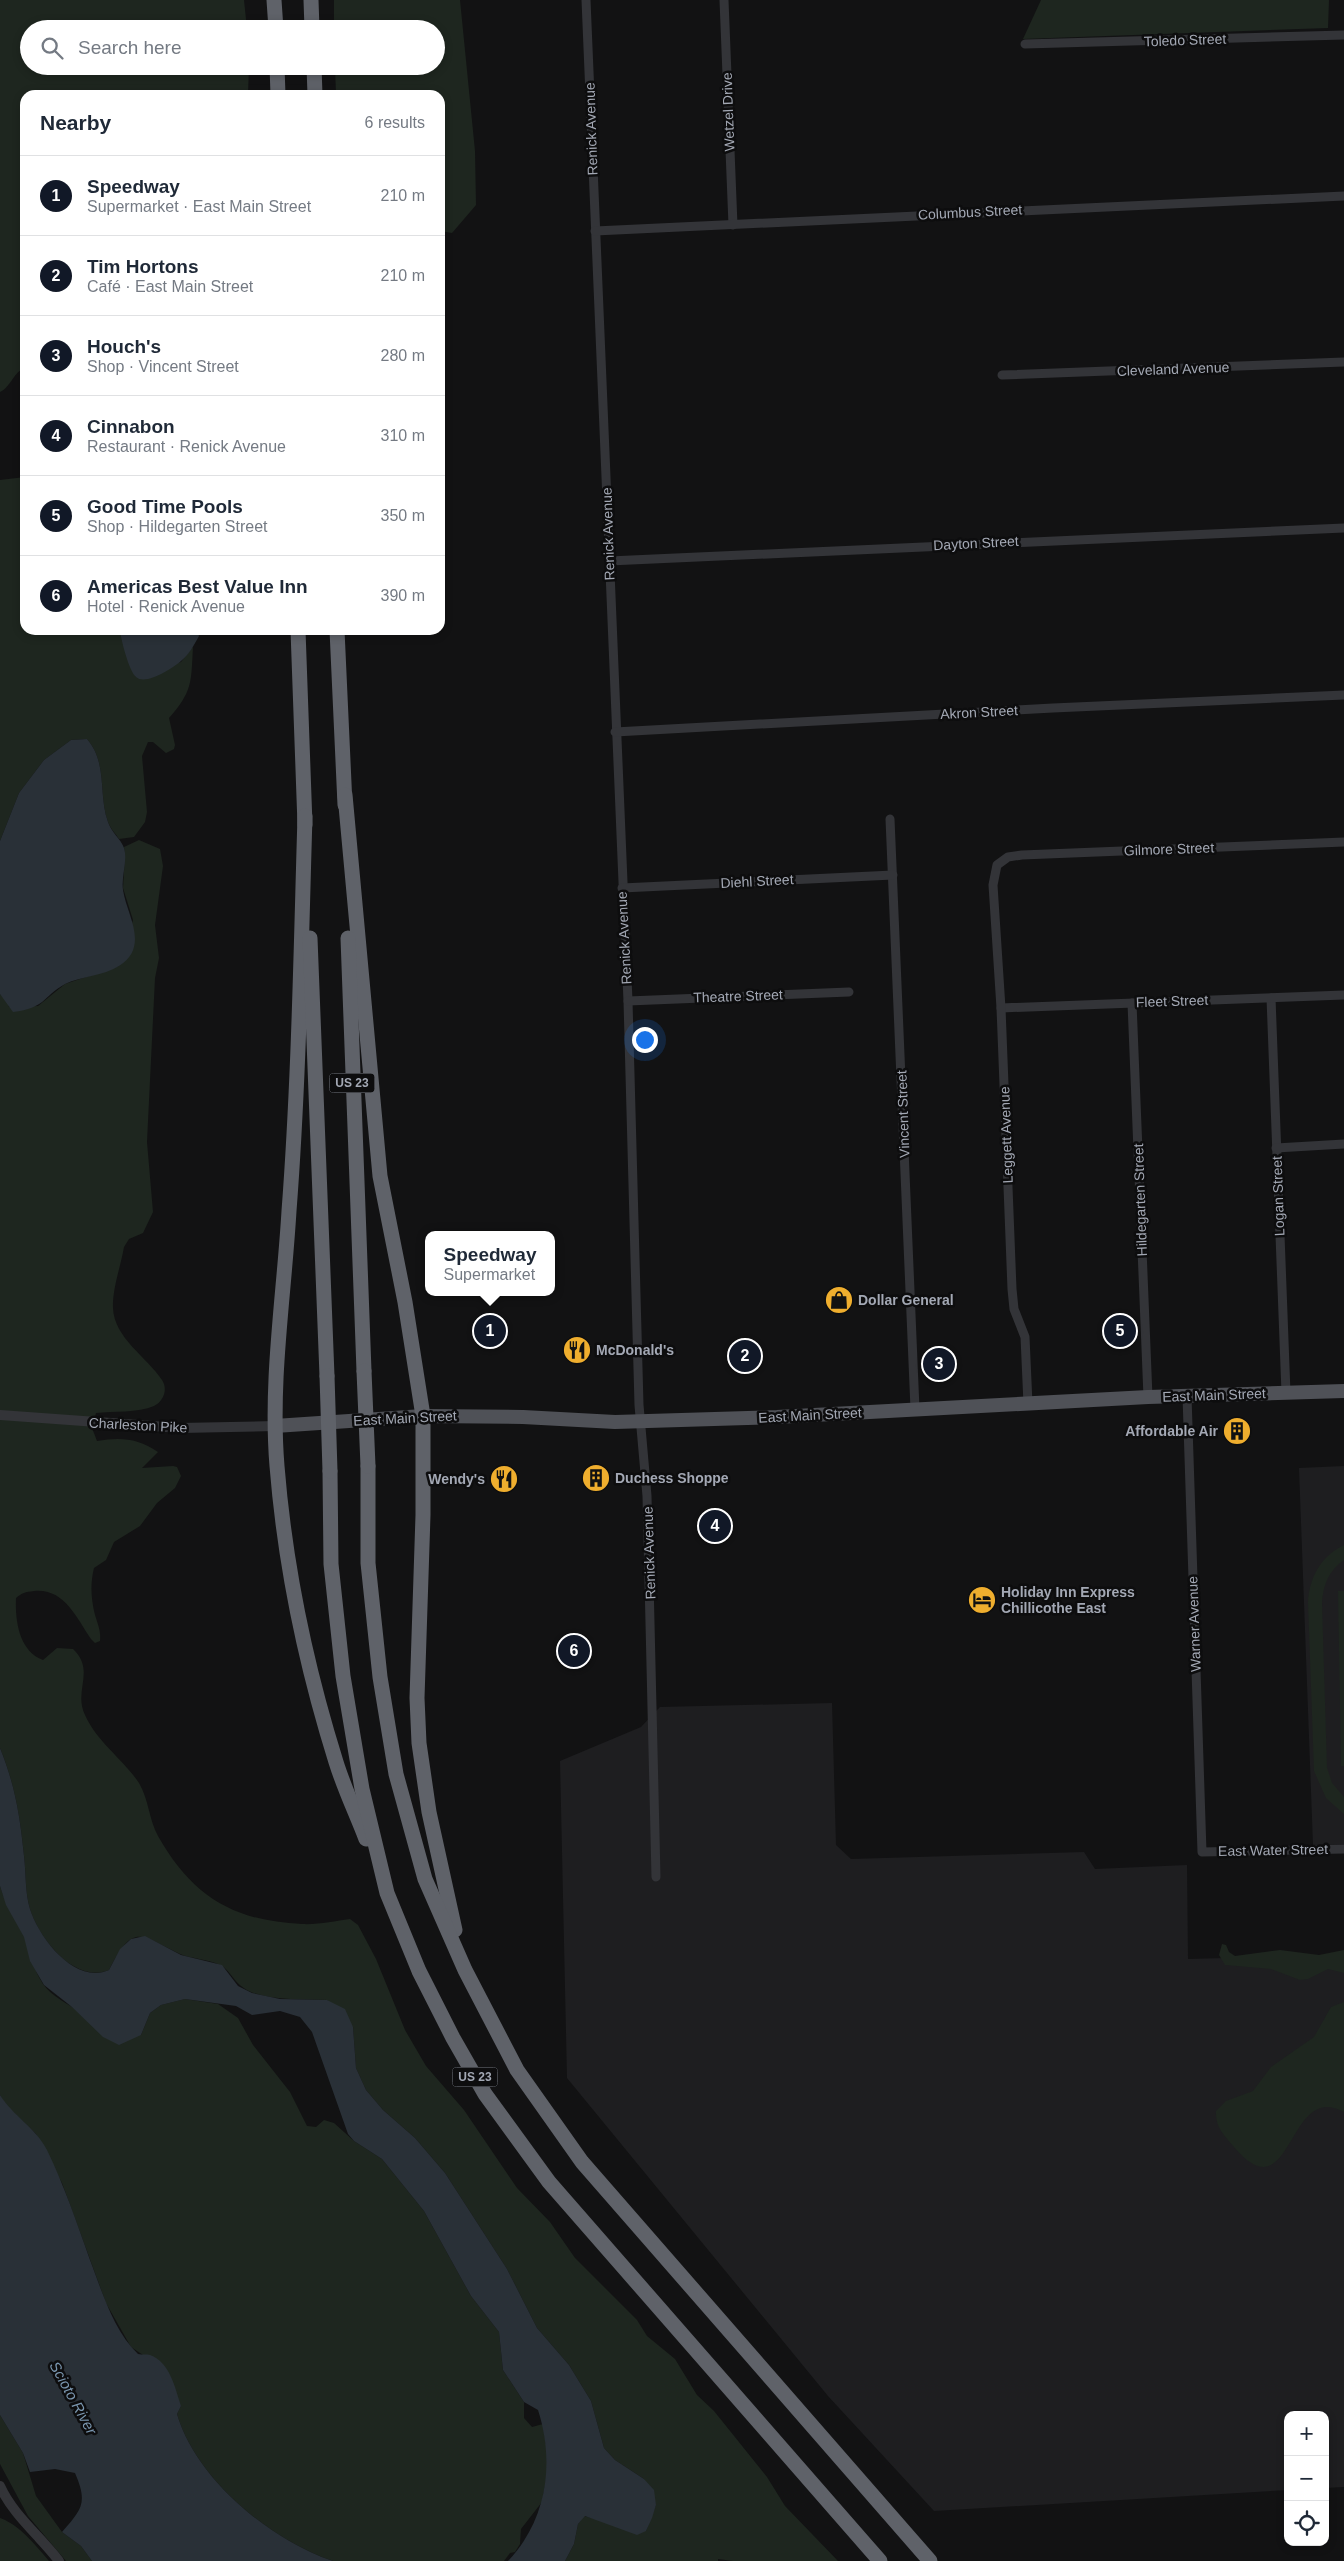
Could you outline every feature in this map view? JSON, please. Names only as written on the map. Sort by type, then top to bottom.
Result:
[{"type":"highway","points":[[274,0],[275,20]]},
{"type":"highway","points":[[311,0],[312,20]]},
{"type":"highway","points":[[277,75],[278,90]]},
{"type":"highway","points":[[314,75],[315,90]]},
{"type":"highway","name":"US 23","points":[[298,635],[316,1058],[332,1564],[343,1676],[362,1789],[387,1893],[419,1971],[453,2038],[485,2094],[549,2182],[880,2561]]},
{"type":"highway","name":"US 23","points":[[337,635],[368,1466],[369,1572],[380,1677],[396,1774],[424,1879],[465,1970],[517,2070],[582,2162],[930,2561]]},
{"type":"highway","points":[[344,795],[380,1176],[405,1302],[423,1416],[423,1515],[417,1698],[419,1744],[439,1867],[465,1970]]},
{"type":"highway","points":[[305,816],[299,1031],[290,1210],[276,1383],[275,1426],[286,1549],[303,1635],[336,1762],[387,1893]]},
{"type":"main road","name":"East Main Street","points":[[275,1426],[423,1416],[641,1422],[1344,1390]]},
{"type":"street","name":"Renick Avenue","points":[[586,0],[615,732],[628,1001],[641,1422],[647,1496],[656,1876]]},
{"type":"street","name":"Wetzel Drive","points":[[724,0],[733,225]]},
{"type":"street","name":"Toledo Street","points":[[1025,44],[1344,35]]},
{"type":"street","name":"Columbus Street","points":[[596,231],[991,210],[1344,196]]},
{"type":"street","name":"Cleveland Avenue","points":[[1002,375],[1344,362]]},
{"type":"street","name":"Dayton Street","points":[[609,561],[1344,528]]},
{"type":"street","name":"Akron Street","points":[[615,732],[1344,695]]},
{"type":"street","name":"Vincent Street","points":[[890,818],[915,1409]]},
{"type":"street","name":"Gilmore Street","points":[[997,865],[1008,857],[1022,856],[1344,842]]},
{"type":"street","name":"Leggett Avenue","points":[[997,865],[993,884],[1001,1008],[1012,1289],[1014,1309],[1025,1337],[1028,1404]]},
{"type":"street","name":"Diehl Street","points":[[622,888],[893,874]]},
{"type":"street","name":"Theatre Street","points":[[628,1001],[849,992]]},
{"type":"street","name":"Fleet Street","points":[[1001,1008],[1344,995]]},
{"type":"street","name":"Logan Street","points":[[1271,998],[1286,1393]]},
{"type":"street","name":"Hildegarten Street","points":[[1132,1003],[1148,1398]]},
{"type":"street","points":[[1276,1148],[1344,1144]]},
{"type":"street","name":"Warner Avenue","points":[[1188,1396],[1202,1852]]},
{"type":"street","name":"Charleston Pike","points":[[0,1415],[108,1424],[218,1428],[275,1426]]},
{"type":"street","name":"East Water Street","points":[[1202,1852],[1344,1849]]},
{"type":"street","points":[[0,2486],[2,2497],[59,2561]]},
{"type":"shaded area","points":[[0,0],[244,0],[246,20],[20,20],[20,75],[249,75],[248,90],[20,90],[20,371],[7,387],[0,392]]},
{"type":"shaded area","points":[[334,0],[460,0],[475,151],[476,205],[452,233],[445,232],[445,90],[336,90],[335,75],[445,75],[445,20],[334,20]]},
{"type":"shaded area","points":[[1041,0],[1329,0],[1328,28],[1023,39]]},
{"type":"shaded area","points":[[20,478],[20,635],[122,635],[136,677],[181,662],[193,647],[191,678],[187,693],[169,718],[175,745],[174,749],[166,753],[153,742],[148,742],[142,756],[147,812],[145,822],[134,837],[119,839],[109,824],[103,801],[98,758],[94,748],[87,739],[71,740],[44,760],[19,793],[0,841],[0,480]]},
{"type":"shaded area","points":[[139,840],[160,849],[163,866],[155,925],[159,958],[155,978],[147,1142],[153,1212],[143,1233],[129,1239],[124,1247],[115,1286],[113,1308],[119,1329],[132,1347],[162,1380],[165,1391],[163,1398],[157,1404],[148,1408],[133,1411],[96,1413],[92,1428],[97,1441],[121,1439],[136,1441],[158,1452],[142,1468],[173,1466],[177,1467],[181,1476],[175,1488],[157,1503],[140,1526],[114,1542],[106,1560],[94,1568],[92,1597],[100,1631],[100,1641],[95,1643],[91,1639],[74,1613],[61,1599],[44,1591],[26,1592],[16,1598],[16,1616],[20,1634],[29,1650],[43,1660],[57,1648],[73,1649],[80,1657],[84,1673],[81,1697],[82,1706],[90,1725],[133,1774],[145,1796],[158,1836],[185,1875],[200,1889],[235,1911],[255,1917],[277,1922],[308,1924],[350,1919],[358,1925],[376,1959],[405,2030],[426,2066],[464,2110],[517,2188],[550,2222],[575,2258],[637,2320],[647,2336],[675,2359],[697,2395],[714,2411],[767,2477],[785,2506],[838,2561],[733,2561],[718,2559],[718,2561],[565,2561],[574,2544],[578,2524],[584,2516],[646,2531],[656,2505],[644,2479],[615,2460],[604,2448],[591,2401],[569,2365],[537,2328],[507,2269],[445,2173],[415,2138],[383,2110],[366,2090],[356,2068],[353,2027],[327,2000],[279,1998],[251,1992],[241,1986],[224,1967],[210,1961],[180,1954],[146,1938],[138,1937],[132,1939],[125,1945],[109,1970],[96,1973],[84,1971],[71,1965],[50,1945],[41,1933],[30,1909],[19,1814],[10,1775],[0,1748],[0,994],[8,1001],[9,1007],[38,1006],[65,984],[119,966],[133,920],[123,888],[124,847]]},
{"type":"shaded area","points":[[1344,1466],[1344,1844],[1313,1845],[1299,1468]]},
{"type":"shaded area","points":[[1344,1545],[1344,1560],[1334,1568],[1328,1578],[1322,1603],[1327,1768],[1332,1783],[1344,1797],[1344,1814],[1326,1798],[1314,1771],[1308,1603],[1311,1585],[1318,1569],[1329,1555]]},
{"type":"shaded area","points":[[1338,1591],[1344,1591],[1344,1766],[1341,1766]]},
{"type":"shaded area","points":[[832,1703],[836,1845],[851,1859],[1084,1852],[1095,1869],[1187,1865],[1188,1959],[1344,1955],[1344,2487],[1329,2488],[1329,2411],[1284,2411],[1284,2490],[934,2511],[828,2396],[567,2078],[560,1761],[641,1727],[660,1707]]},
{"type":"shaded area","points":[[0,1886],[5,1900],[25,1938],[37,1973],[51,1993],[74,2008],[141,2035],[150,2013],[161,2005],[185,1999],[218,2004],[238,2018],[253,2045],[290,2092],[307,2126],[316,2127],[324,2120],[334,2123],[354,2141],[382,2159],[424,2211],[471,2296],[499,2332],[503,2370],[524,2402],[524,2418],[532,2427],[543,2424],[549,2464],[542,2502],[521,2529],[520,2544],[515,2552],[510,2553],[504,2561],[333,2561],[285,2538],[261,2522],[238,2504],[218,2484],[187,2438],[177,2414],[181,2406],[143,2355],[131,2347],[106,2303],[62,2183],[36,2134],[7,2107],[0,2095]]},
{"type":"shaded area","points":[[1222,1944],[1226,1945],[1229,1952],[1235,1956],[1280,1950],[1319,1955],[1344,1950],[1344,1973],[1328,1969],[1308,1979],[1300,1980],[1271,1969],[1225,1965],[1219,1955]]},
{"type":"shaded area","points":[[1344,2002],[1344,2112],[1325,2107],[1318,2109],[1307,2117],[1282,2154],[1273,2163],[1263,2167],[1250,2162],[1234,2147],[1221,2130],[1217,2122],[1216,2111],[1226,2101],[1253,2091],[1271,2067],[1314,2037],[1331,2007]]},
{"type":"shaded area","points":[[0,2415],[23,2453],[36,2496],[62,2532],[81,2546],[92,2561],[66,2561],[28,2516],[0,2464]]},
{"type":"shaded area","points":[[0,2518],[21,2530],[49,2561],[0,2561]]},
{"type":"water","points":[[121,635],[199,636],[184,659],[166,672],[153,678],[140,679],[133,674]]},
{"type":"water","points":[[87,739],[94,748],[98,758],[103,801],[108,822],[124,848],[123,890],[134,930],[135,940],[133,949],[128,958],[119,966],[65,984],[38,1005],[13,1012],[0,994],[0,841],[19,793],[44,760],[71,740]]},
{"type":"water","points":[[0,1748],[10,1775],[19,1814],[30,1909],[41,1933],[60,1956],[71,1965],[84,1971],[96,1973],[109,1970],[120,1949],[131,1939],[145,1936],[181,1955],[222,1965],[238,1986],[252,1993],[280,1999],[327,2000],[345,2009],[353,2027],[356,2068],[366,2090],[383,2110],[415,2138],[445,2173],[507,2269],[537,2328],[569,2365],[591,2401],[604,2448],[615,2460],[644,2479],[654,2490],[656,2505],[646,2531],[637,2535],[585,2516],[578,2524],[574,2544],[565,2561],[508,2561],[532,2528],[539,2509],[544,2490],[546,2470],[543,2430],[538,2410],[524,2402],[503,2370],[499,2332],[471,2296],[424,2211],[382,2159],[354,2141],[348,2134],[312,2032],[300,2017],[280,2011],[252,2015],[236,2006],[185,1999],[161,2005],[150,2013],[141,2035],[119,2045],[103,2037],[72,2007],[44,1985],[30,1961],[24,1937],[6,1905],[0,1886]]},
{"type":"water","name":"Scioto River","points":[[0,2095],[37,2135],[47,2150],[65,2190],[115,2322],[138,2354],[157,2358],[167,2369],[181,2406],[177,2414],[187,2438],[201,2461],[218,2484],[238,2504],[261,2522],[309,2551],[333,2561],[92,2561],[81,2546],[62,2532],[81,2505],[81,2492],[75,2473],[55,2469],[30,2472],[23,2453],[0,2415]]},
{"type":"place","name":"Dollar General","points":[[839,1300]]},
{"type":"place","name":"Speedway","points":[[490,1331]]},
{"type":"place","name":"Good Time Pools","points":[[1120,1331]]},
{"type":"place","name":"McDonald's","points":[[577,1350]]},
{"type":"place","name":"Tim Hortons","points":[[745,1356]]},
{"type":"place","name":"Houch's","points":[[939,1364]]},
{"type":"place","name":"Affordable Air","points":[[1237,1431]]},
{"type":"place","name":"Duchess Shoppe","points":[[596,1478]]},
{"type":"place","name":"Wendy's","points":[[504,1479]]},
{"type":"place","name":"Cinnabon","points":[[715,1526]]},
{"type":"place","name":"Holiday Inn Express Chillicothe East","points":[[982,1600]]},
{"type":"place","name":"Americas Best Value Inn","points":[[574,1651]]}]
